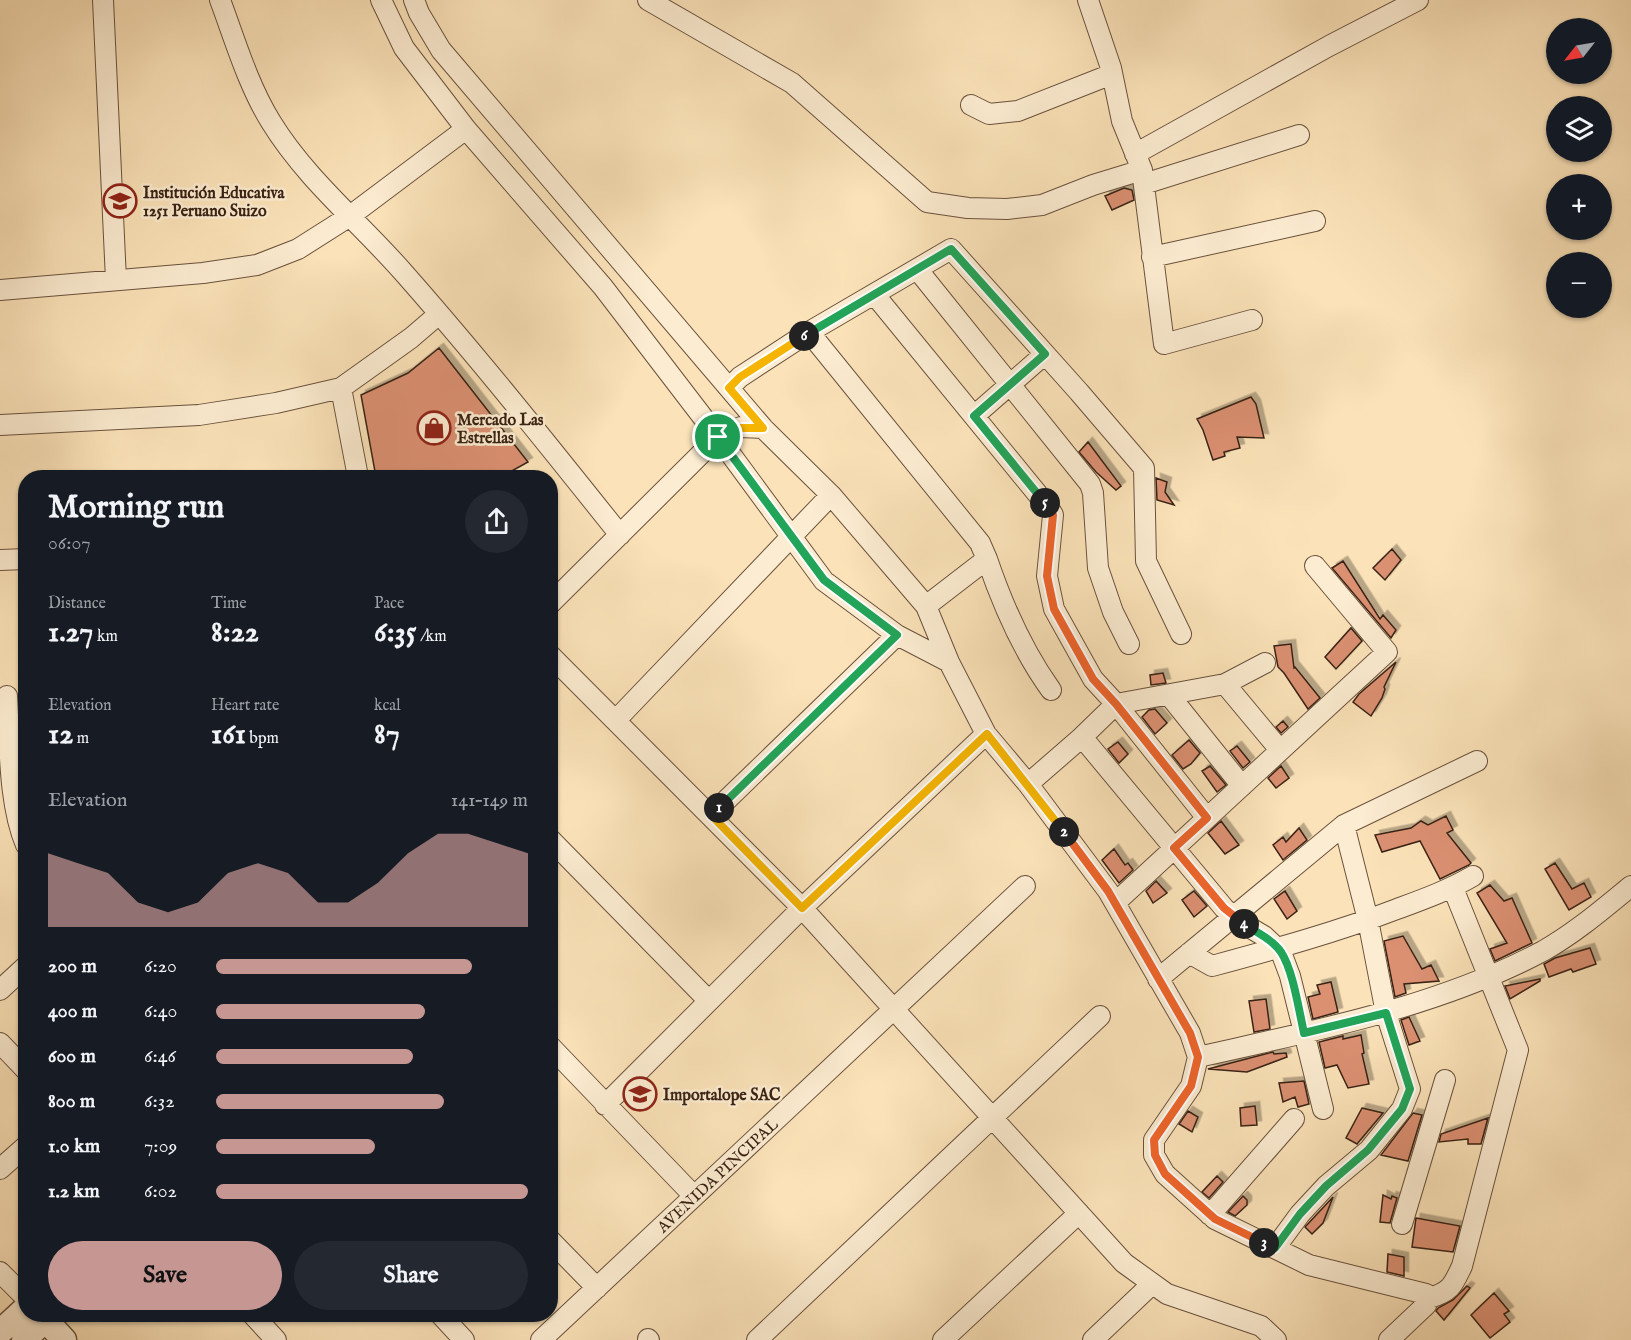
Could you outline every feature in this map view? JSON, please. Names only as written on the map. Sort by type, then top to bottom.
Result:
[{"type":"street","points":[[103,0],[116,280]]},
{"type":"street","points":[[220,0],[270,120],[292,153],[439,314],[620,535]]},
{"type":"street","points":[[381,0],[404,48],[466,129],[603,287],[824,580],[897,635],[949,662]]},
{"type":"street","points":[[414,0],[441,50],[763,428],[831,495],[926,606],[949,662],[987,734],[1028,784],[1116,903],[1190,1033],[1198,1057],[1191,1086],[1154,1140],[1155,1155],[1165,1174],[1215,1219],[1309,1265],[1426,1294],[1429,1298]]},
{"type":"street","points":[[648,0],[792,83],[927,202],[987,209],[1042,205],[1140,170],[1299,135]]},
{"type":"street","points":[[1088,0],[1112,74],[1122,121],[1140,170],[1164,344],[1252,320]]},
{"type":"street","points":[[1140,170],[1329,46],[1418,0]]},
{"type":"street","points":[[971,105],[989,114],[1011,113],[1112,74]]},
{"type":"street","points":[[0,290],[203,273],[257,265],[298,249],[350,216],[466,129]]},
{"type":"street","points":[[1152,257],[1315,221]]},
{"type":"street","points":[[729,388],[740,377],[809,332],[951,249],[1144,468],[1146,561],[1181,634]]},
{"type":"street","points":[[917,269],[1090,484],[1093,493],[1098,568],[1113,612],[1129,644]]},
{"type":"street","points":[[874,294],[1049,508],[1053,515],[1047,576],[1054,609],[1093,679],[1116,704],[1207,818]]},
{"type":"street","points":[[0,425],[199,415],[276,403],[340,387],[411,338],[439,314]]},
{"type":"street","points":[[809,332],[980,543],[1012,623],[1032,664],[1051,690]]},
{"type":"street","points":[[974,416],[1045,354]]},
{"type":"street","points":[[340,387],[357,470]]},
{"type":"street","points":[[558,596],[718,437],[741,428],[763,428]]},
{"type":"street","points":[[616,720],[831,495]]},
{"type":"street","points":[[926,606],[987,559]]},
{"type":"street","points":[[0,561],[18,560]]},
{"type":"street","points":[[1116,903],[1387,652],[1315,566]]},
{"type":"street","points":[[711,815],[897,635]]},
{"type":"street","points":[[558,663],[802,908],[1124,1263],[1167,1294],[1261,1326],[1276,1340]]},
{"type":"street","points":[[1028,784],[1116,704],[1225,684],[1266,663]]},
{"type":"street","points":[[1225,684],[1280,750]]},
{"type":"street","points":[[1168,695],[1242,786]]},
{"type":"street","points":[[11,696],[13,784],[18,815]]},
{"type":"street","points":[[605,1105],[802,908],[987,734]]},
{"type":"street","points":[[1082,737],[1224,908],[1264,936],[1281,952],[1290,976],[1323,1109]]},
{"type":"street","points":[[1158,979],[1344,825],[1477,761]]},
{"type":"street","points":[[1275,1248],[1300,1214],[1326,1186],[1368,1150],[1402,1109],[1410,1089],[1386,1013],[1368,920],[1344,825]]},
{"type":"street","points":[[558,847],[709,1001]]},
{"type":"street","points":[[1189,953],[1212,966],[1368,920],[1454,888],[1473,876]]},
{"type":"street","name":"AVENIDA PINCIPAL","points":[[541,1340],[1025,886]]},
{"type":"street","points":[[1198,1057],[1386,1013],[1489,976],[1544,950],[1594,917],[1631,886]]},
{"type":"street","points":[[1389,1340],[1426,1305],[1429,1298],[1442,1294],[1453,1286],[1462,1266],[1518,1050],[1454,888]]},
{"type":"street","points":[[0,990],[18,973]]},
{"type":"street","points":[[757,1340],[1100,1016]]},
{"type":"street","points":[[0,1043],[18,1062]]},
{"type":"street","points":[[558,1055],[694,1196]]},
{"type":"street","points":[[1402,1224],[1445,1080]]},
{"type":"street","points":[[1210,1215],[1294,1119]]},
{"type":"street","points":[[0,1169],[18,1153]]},
{"type":"street","points":[[943,1340],[1079,1213]]},
{"type":"street","points":[[558,1248],[597,1288]]},
{"type":"street","points":[[0,1272],[18,1290]]},
{"type":"street","points":[[1093,1340],[1152,1284]]},
{"type":"street","points":[[0,1332],[21,1322]]},
{"type":"street","points":[[24,1340],[33,1322]]},
{"type":"street","points":[[45,1322],[64,1340]]},
{"type":"street","points":[[259,1322],[276,1340]]},
{"type":"street","points":[[447,1322],[464,1340]]},
{"type":"street","points":[[1246,1340],[1261,1326]]},
{"type":"building","points":[[1124,188],[1132,190],[1134,200],[1112,210],[1105,196]]},
{"type":"building","name":"Mercado Las Estrellas","points":[[439,348],[528,462],[514,470],[375,470],[361,395],[408,373]]},
{"type":"building","points":[[1251,397],[1256,404],[1264,438],[1237,437],[1240,448],[1224,452],[1225,456],[1213,460],[1197,419]]},
{"type":"building","points":[[1088,442],[1121,486],[1116,490],[1079,452]]},
{"type":"building","points":[[1156,478],[1167,482],[1165,492],[1174,505],[1157,500]]},
{"type":"building","points":[[1392,549],[1401,560],[1385,580],[1373,568]]},
{"type":"building","points":[[1343,561],[1380,619],[1383,615],[1396,630],[1391,638],[1332,568]]},
{"type":"building","points":[[1351,628],[1362,641],[1336,669],[1325,657]]},
{"type":"building","points":[[1291,644],[1294,668],[1320,698],[1308,709],[1278,667],[1274,646]]},
{"type":"building","points":[[1396,662],[1384,687],[1382,698],[1371,716],[1353,702]]},
{"type":"building","points":[[1163,673],[1166,683],[1151,685],[1150,675]]},
{"type":"building","points":[[1155,709],[1167,723],[1155,734],[1142,717],[1149,710]]},
{"type":"building","points":[[1283,721],[1288,727],[1281,733],[1276,727]]},
{"type":"building","points":[[1189,740],[1200,753],[1191,764],[1183,769],[1172,755]]},
{"type":"building","points":[[1118,742],[1128,754],[1119,763],[1108,749]]},
{"type":"building","points":[[1237,746],[1250,762],[1243,768],[1230,751]]},
{"type":"building","points":[[1210,766],[1226,785],[1217,792],[1202,771]]},
{"type":"building","points":[[1281,766],[1289,778],[1276,788],[1268,778]]},
{"type":"building","points":[[1446,816],[1453,830],[1447,833],[1471,863],[1440,879],[1420,841],[1382,852],[1375,835],[1411,828],[1421,821],[1428,825]]},
{"type":"building","points":[[1221,821],[1239,845],[1225,854],[1208,833]]},
{"type":"building","points":[[1299,828],[1307,840],[1283,860],[1273,845],[1283,837],[1286,842]]},
{"type":"building","points":[[1114,849],[1125,865],[1128,863],[1133,870],[1119,883],[1102,860]]},
{"type":"building","points":[[1555,863],[1572,889],[1584,883],[1591,897],[1569,910],[1545,869]]},
{"type":"building","points":[[1156,881],[1167,893],[1153,903],[1146,891]]},
{"type":"building","points":[[1490,885],[1504,901],[1512,898],[1532,943],[1495,961],[1490,949],[1507,943],[1477,893]]},
{"type":"building","points":[[1194,891],[1207,906],[1194,917],[1182,900]]},
{"type":"building","points":[[1285,891],[1297,911],[1287,919],[1274,899]]},
{"type":"building","points":[[1403,936],[1422,969],[1431,965],[1439,981],[1404,984],[1406,993],[1395,997],[1384,941]]},
{"type":"building","points":[[1590,948],[1596,964],[1573,972],[1571,969],[1549,977],[1544,964],[1555,958]]},
{"type":"building","points":[[1540,979],[1540,981],[1510,999],[1505,986]]},
{"type":"building","points":[[1331,982],[1338,1012],[1313,1019],[1308,997],[1320,994],[1317,985]]},
{"type":"building","points":[[1266,999],[1270,1029],[1254,1032],[1249,1001]]},
{"type":"building","points":[[1409,1017],[1420,1041],[1409,1045],[1401,1020]]},
{"type":"building","points":[[1361,1035],[1364,1053],[1362,1054],[1369,1084],[1348,1088],[1337,1065],[1325,1068],[1319,1042],[1343,1036],[1343,1039]]},
{"type":"building","points":[[1273,1052],[1274,1054],[1286,1053],[1287,1057],[1247,1072],[1208,1069]]},
{"type":"building","points":[[1304,1081],[1309,1104],[1298,1107],[1295,1097],[1283,1102],[1279,1083]]},
{"type":"building","points":[[1255,1106],[1257,1125],[1241,1126],[1240,1108]]},
{"type":"building","points":[[1362,1108],[1383,1113],[1357,1144],[1346,1138]]},
{"type":"building","points":[[1188,1111],[1198,1117],[1192,1132],[1179,1124]]},
{"type":"building","points":[[1413,1113],[1422,1115],[1408,1161],[1381,1155]]},
{"type":"building","points":[[1488,1118],[1481,1144],[1468,1144],[1468,1139],[1439,1142],[1441,1134]]},
{"type":"building","points":[[1217,1176],[1223,1182],[1209,1198],[1202,1192]]},
{"type":"building","points":[[1383,1195],[1391,1199],[1392,1196],[1397,1198],[1390,1223],[1380,1222]]},
{"type":"building","points":[[1243,1196],[1247,1200],[1247,1205],[1235,1216],[1228,1212]]},
{"type":"building","points":[[1333,1197],[1323,1223],[1312,1234],[1305,1227]]},
{"type":"building","points":[[1416,1218],[1460,1226],[1453,1252],[1412,1247]]},
{"type":"building","points":[[1388,1254],[1404,1257],[1404,1276],[1387,1272]]},
{"type":"building","points":[[1467,1286],[1470,1288],[1444,1320],[1436,1311],[1438,1308],[1453,1300]]},
{"type":"building","points":[[1494,1293],[1509,1311],[1504,1314],[1510,1322],[1490,1338],[1471,1315]]},
{"type":"place","name":"Institución Educativa 1251 Peruano Suizo","points":[[120,201]]},
{"type":"place","name":"Mercado Las Estrellas","points":[[434,428]]},
{"type":"place","name":"Importalope SAC","points":[[640,1094]]},
{"type":"route","points":[[951,249],[1045,354],[974,416],[1053,515],[1047,576],[1054,609],[1093,679],[1116,704],[1207,818],[1174,848],[1224,908],[1237,920],[1264,936],[1281,952],[1290,976],[1304,1033],[1386,1013],[1410,1089],[1402,1109],[1368,1150],[1326,1186],[1300,1214],[1275,1248],[1215,1219],[1165,1174],[1155,1155],[1154,1140],[1191,1086],[1198,1057],[1190,1033],[1108,891],[1028,784],[987,734],[802,908],[711,815],[897,635],[824,580],[718,437],[741,428],[763,428],[729,388],[740,377],[809,332],[951,249]]}]
